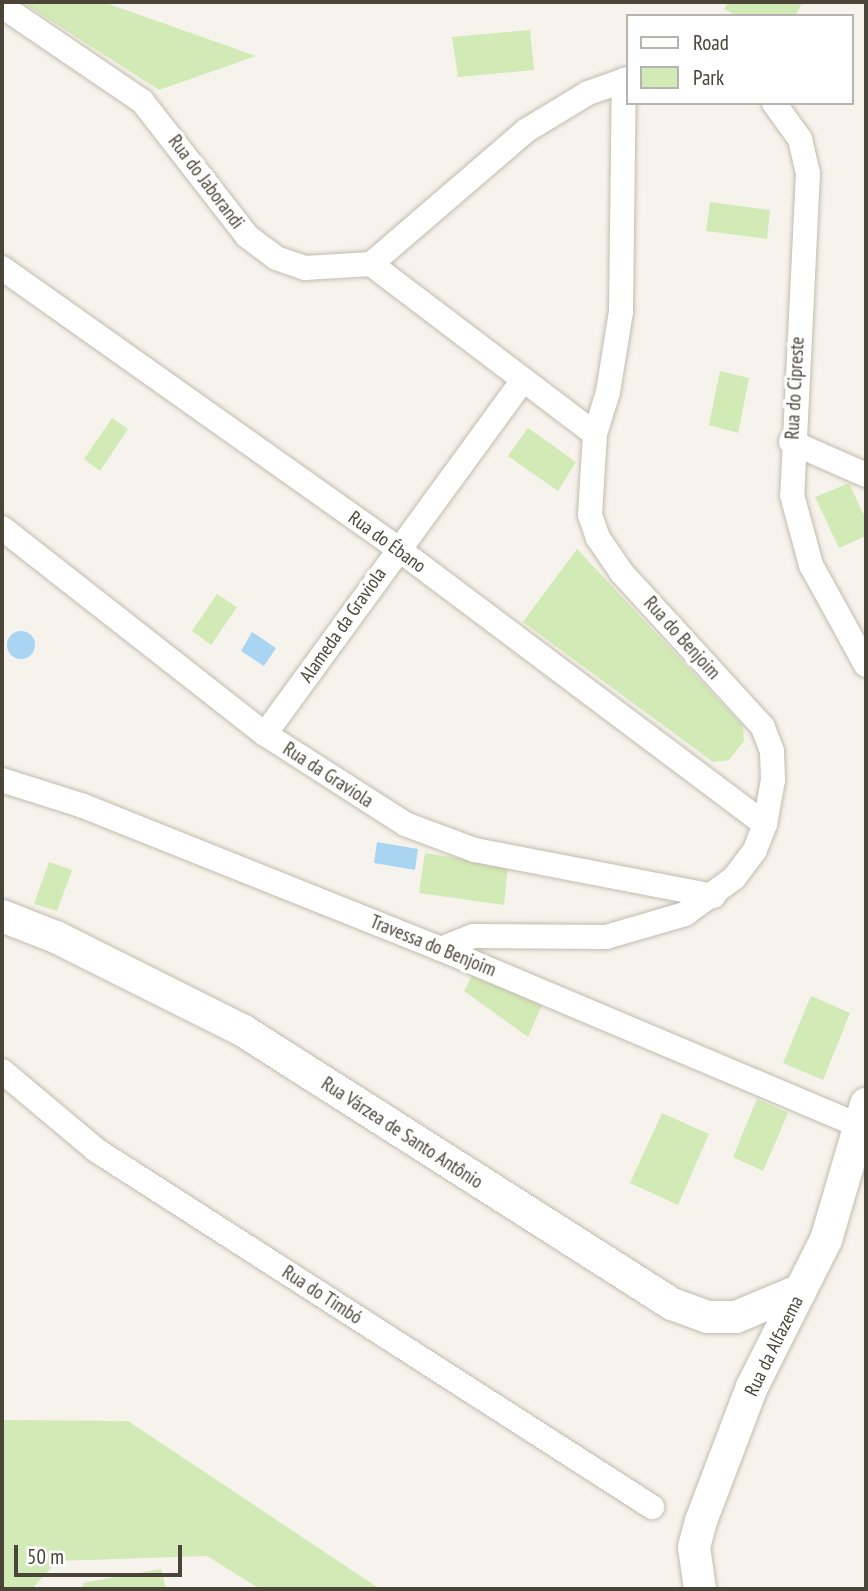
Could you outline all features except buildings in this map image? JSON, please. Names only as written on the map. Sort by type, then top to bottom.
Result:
[{"type":"street","name":"Rua do Jaborandi","points":[[2,6],[142,101],[247,236],[276,258],[304,268],[371,264]]},
{"type":"street","points":[[595,434],[371,264],[527,130],[588,93],[626,79]]},
{"type":"street","name":"Rua do Benjoim","points":[[441,949],[474,936],[606,937],[685,914],[714,896],[754,850],[765,824],[773,780],[772,751],[763,727],[622,573],[598,538],[590,515],[595,434],[608,392],[621,312],[626,79]]},
{"type":"street","name":"Rua do Cipreste","points":[[775,105],[800,139],[808,173],[792,442],[792,495],[799,532],[811,565],[866,665]]},
{"type":"street","name":"Rua do Ébano","points":[[2,268],[397,548],[765,824]]},
{"type":"street","name":"Alameda da Graviola","points":[[265,734],[397,548],[522,381]]},
{"type":"street","points":[[792,442],[866,475]]},
{"type":"street","name":"Rua da Graviola","points":[[2,528],[265,734],[405,824],[475,850],[714,896]]},
{"type":"street","name":"Travessa do Benjoim","points":[[2,780],[81,805],[863,1115]]},
{"type":"street","name":"Rua Várzea de Santo Antônio","points":[[2,916],[56,937],[242,1030],[672,1304],[707,1317],[736,1317],[801,1290]]},
{"type":"street","name":"Rua do Timbó","points":[[2,1071],[96,1150],[652,1507]]},
{"type":"street","name":"Rua da Alfazema","points":[[700,1589],[694,1547],[701,1521],[751,1387],[826,1240],[863,1115]]},
{"type":"green space","points":[[22,2],[103,2],[256,56],[159,90]]},
{"type":"green space","points":[[728,2],[803,2],[796,14],[733,14],[724,9]]},
{"type":"green space","points":[[530,30],[534,70],[458,77],[452,37]]},
{"type":"green space","points":[[710,202],[770,210],[767,239],[706,231]]},
{"type":"green space","points":[[720,371],[749,378],[738,433],[709,425]]},
{"type":"green space","points":[[112,418],[128,429],[100,471],[84,459]]},
{"type":"green space","points":[[528,428],[576,462],[558,491],[508,456]]},
{"type":"green space","points":[[849,483],[866,520],[866,536],[839,548],[815,497]]},
{"type":"green space","points":[[577,549],[743,726],[744,741],[729,760],[713,762],[523,622]]},
{"type":"green space","points":[[217,594],[237,607],[211,645],[192,631]]},
{"type":"green space","points":[[425,853],[508,866],[504,905],[419,893]]},
{"type":"green space","points":[[49,862],[72,870],[57,911],[34,904]]},
{"type":"green space","points":[[473,974],[542,1005],[528,1037],[464,991]]},
{"type":"green space","points":[[811,996],[850,1013],[823,1080],[783,1063]]},
{"type":"green space","points":[[757,1099],[788,1113],[763,1171],[733,1157]]},
{"type":"green space","points":[[662,1113],[709,1134],[678,1205],[630,1183]]},
{"type":"green space","points":[[2,1420],[128,1421],[380,1589],[260,1589],[207,1556],[57,1561],[32,1589],[2,1589]]},
{"type":"green space","points":[[161,1569],[166,1589],[84,1589],[82,1583]]},
{"type":"water","points":[[21,631],[31,635],[35,645],[31,655],[21,659],[11,655],[7,645],[11,635]]},
{"type":"water","points":[[252,632],[276,648],[264,666],[241,651]]},
{"type":"water","points":[[377,842],[418,849],[415,870],[374,863]]}]
